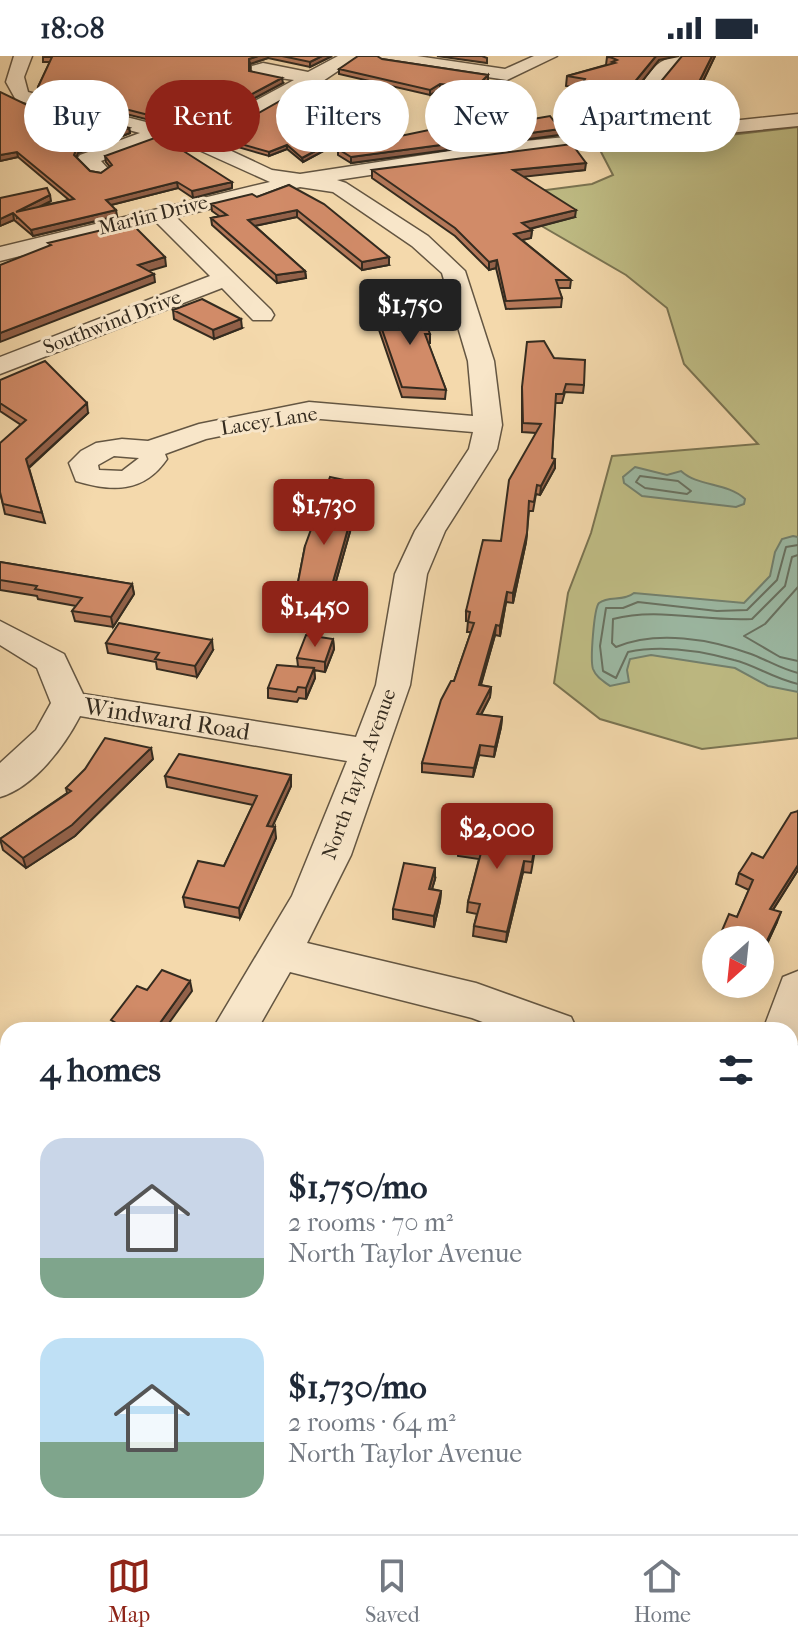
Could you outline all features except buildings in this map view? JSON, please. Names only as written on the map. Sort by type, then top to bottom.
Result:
[{"type":"street","points":[[300,56],[267,70],[314,74]]},
{"type":"street","points":[[306,80],[351,56]]},
{"type":"street","points":[[383,56],[507,75],[548,56]]},
{"type":"street","points":[[654,80],[662,68],[679,56]]},
{"type":"street","name":"North Taylor Avenue","points":[[12,70],[15,89],[38,102],[145,127]]},
{"type":"street","points":[[740,126],[798,120]]},
{"type":"street","points":[[100,171],[87,159],[145,137]]},
{"type":"street","points":[[306,179],[553,144]]},
{"type":"street","name":"North Taylor Avenue","points":[[218,152],[267,175],[306,179],[339,187],[420,241],[453,271],[481,361],[488,425],[483,449],[430,531],[411,574],[393,685],[331,855],[281,952],[239,1022]]},
{"type":"street","name":"Marlin Drive","points":[[0,254],[306,179]]},
{"type":"street","points":[[159,213],[262,315]]},
{"type":"street","name":"Southwind Drive","points":[[0,366],[224,279]]},
{"type":"street","name":"Lacey Lane","points":[[150,450],[199,432],[309,410],[488,425]]},
{"type":"street","name":"Windward Road","points":[[0,631],[52,662],[69,703],[370,752]]},
{"type":"street","points":[[0,784],[50,738],[69,703]]},
{"type":"street","points":[[281,952],[321,965],[476,1001],[533,1022]]},
{"type":"street","points":[[788,1022],[798,989]]},
{"type":"shaded area","points":[[798,127],[798,738],[702,749],[600,719],[554,683],[568,593],[591,533],[612,456],[758,444],[684,364],[667,308],[626,275],[533,221],[501,196],[592,184],[613,175],[601,152],[740,152],[740,134]]},
{"type":"water","points":[[635,467],[667,475],[681,471],[696,480],[738,494],[745,499],[744,504],[736,507],[642,496],[624,483],[623,477]]},
{"type":"water","points":[[798,537],[798,692],[768,686],[735,668],[651,655],[630,659],[627,670],[629,682],[610,686],[596,674],[592,664],[592,645],[599,603],[634,593],[744,603],[770,576],[775,552],[782,539]]}]
